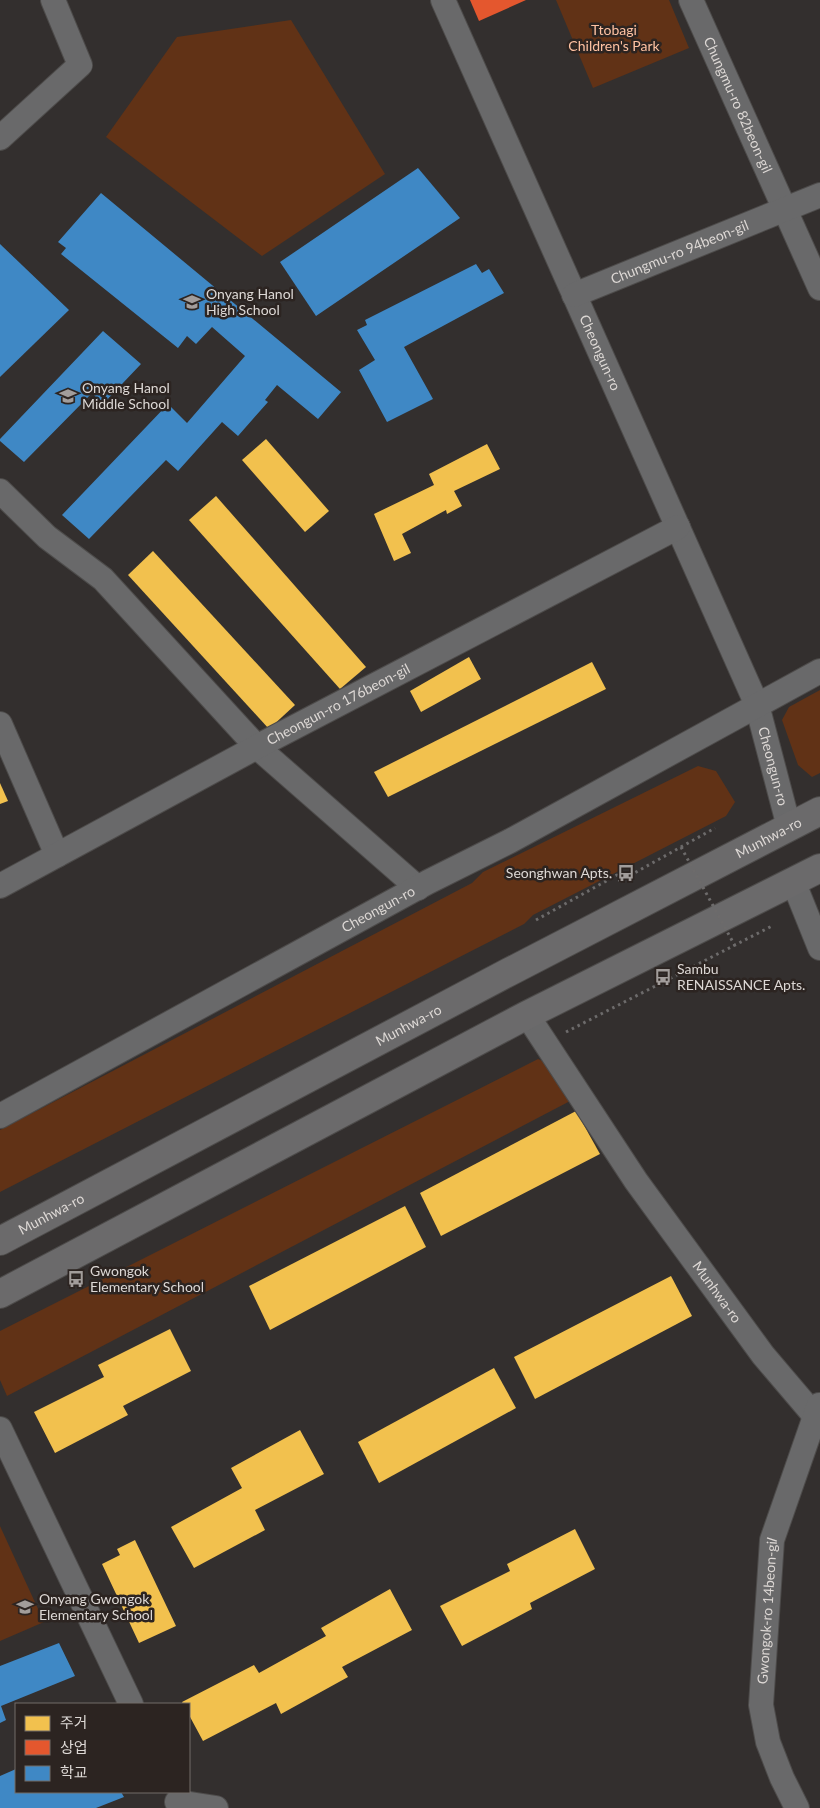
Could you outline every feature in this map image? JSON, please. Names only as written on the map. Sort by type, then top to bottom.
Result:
[{"type":"main road","name":"Munhwa-ro","points":[[0,1241],[509,972],[820,811]]},
{"type":"main road","points":[[0,1294],[527,1015],[820,868]]},
{"type":"street","points":[[0,138],[80,65],[53,0]]},
{"type":"street","name":"Cheongun-ro","points":[[443,0],[757,705],[789,827]]},
{"type":"street","name":"Chungmu-ro 82beon-gil","points":[[691,0],[786,210]]},
{"type":"street","name":"Chungmu-ro 94beon-gil","points":[[574,295],[820,196]]},
{"type":"street","points":[[786,210],[820,288]]},
{"type":"street","points":[[0,491],[47,537],[103,579],[257,747],[418,888]]},
{"type":"street","name":"Cheongun-ro 176beon-gil","points":[[0,886],[257,747],[678,527]]},
{"type":"street","points":[[757,705],[820,670]]},
{"type":"street","name":"Cheongun-ro","points":[[0,1116],[418,888],[510,842],[757,705]]},
{"type":"street","points":[[0,724],[56,855]]},
{"type":"street","points":[[793,881],[820,948]]},
{"type":"street","name":"Munhwa-ro","points":[[527,1015],[636,1181],[763,1355],[818,1413]]},
{"type":"street","name":"Gwongok-ro 14beon-gil","points":[[797,1808],[782,1778],[768,1742],[761,1705],[772,1540],[818,1413]]},
{"type":"street","points":[[0,1429],[131,1703]]},
{"type":"street","points":[[172,1802],[216,1808]]},
{"type":"path","points":[[536,920],[617,875],[620,881],[716,828]]},
{"type":"path","points":[[682,847],[735,946]]},
{"type":"path","points":[[566,1032],[772,926]]},
{"type":"green space","name":"Ttobagi Children's Park","points":[[556,0],[669,0],[689,48],[593,88]]},
{"type":"green space","points":[[291,20],[385,174],[262,256],[106,137],[177,37]]},
{"type":"green space","points":[[820,690],[820,773],[812,777],[798,765],[782,720],[789,707]]},
{"type":"green space","points":[[698,766],[716,771],[735,802],[726,816],[533,915],[524,924],[0,1192],[0,1130],[472,883],[483,872]]},
{"type":"green space","points":[[538,1059],[549,1064],[572,1100],[7,1396],[0,1380],[0,1331]]},
{"type":"green space","points":[[0,1526],[44,1622],[0,1641]]},
{"type":"building: 주거","points":[[266,439],[329,511],[305,532],[242,460]]},
{"type":"building: 주거","points":[[487,444],[500,469],[454,491],[462,506],[447,514],[446,510],[402,534],[411,553],[394,561],[374,514],[434,485],[429,474]]},
{"type":"building: 주거","points":[[216,496],[366,667],[340,689],[189,520]]},
{"type":"building: 주거","points":[[153,551],[295,705],[269,729],[128,575]]},
{"type":"building: 주거","points":[[469,657],[481,679],[421,712],[410,691]]},
{"type":"building: 주거","points":[[592,662],[606,689],[388,797],[374,772]]},
{"type":"building: 주거","points":[[0,783],[8,801],[0,804]]},
{"type":"building: 주거","points":[[576,1111],[600,1154],[441,1236],[420,1193]]},
{"type":"building: 주거","points":[[405,1206],[426,1247],[270,1330],[249,1286]]},
{"type":"building: 주거","points":[[671,1276],[692,1316],[535,1399],[514,1357]]},
{"type":"building: 주거","points":[[170,1329],[191,1371],[123,1406],[128,1415],[55,1453],[34,1412],[104,1377],[98,1365]]},
{"type":"building: 주거","points":[[494,1368],[516,1408],[379,1483],[358,1442]]},
{"type":"building: 주거","points":[[300,1430],[324,1474],[255,1510],[265,1530],[194,1568],[171,1527],[242,1488],[231,1468]]},
{"type":"building: 주거","points":[[575,1529],[595,1569],[530,1603],[532,1609],[462,1646],[440,1606],[510,1571],[507,1564]]},
{"type":"building: 주거","points":[[135,1540],[176,1626],[139,1643],[102,1564],[120,1555],[117,1549]]},
{"type":"building: 주거","points":[[390,1589],[412,1630],[342,1667],[348,1677],[281,1714],[276,1703],[203,1741],[190,1717],[190,1703],[182,1702],[254,1665],[259,1673],[326,1636],[321,1628]]},
{"type":"building: 상업","points":[[470,0],[526,0],[479,21]]},
{"type":"building: 학교","points":[[418,168],[460,218],[316,316],[280,262]]},
{"type":"building: 학교","points":[[101,193],[341,392],[318,419],[277,385],[265,400],[268,402],[238,436],[222,422],[178,471],[166,460],[89,539],[62,515],[168,404],[187,423],[245,356],[212,327],[196,344],[187,336],[178,348],[61,254],[66,248],[58,242]]},
{"type":"building: 학교","points":[[0,244],[69,310],[0,377]]},
{"type":"building: 학교","points":[[476,264],[482,273],[489,269],[504,293],[404,347],[433,399],[387,422],[359,370],[375,360],[357,330],[367,325],[365,320]]},
{"type":"building: 학교","points":[[103,331],[141,364],[103,404],[92,393],[24,462],[0,439]]},
{"type":"building: 학교","points":[[59,1643],[75,1676],[1,1706],[6,1720],[0,1723],[0,1666]]},
{"type":"building: 학교","points":[[15,1769],[15,1793],[122,1793],[124,1797],[96,1808],[0,1808],[0,1776]]},
{"type":"place","name":"Onyang Hanol High School","points":[[192,302]]},
{"type":"place","name":"Onyang Hanol Middle School","points":[[68,396]]},
{"type":"place","name":"Seonghwan Apts.","points":[[626,873]]},
{"type":"place","name":"Sambu RENAISSANCE Apts.","points":[[663,977]]},
{"type":"place","name":"Gwongok Elementary School","points":[[76,1279]]},
{"type":"place","name":"Onyang Gwongok Elementary School","points":[[25,1607]]}]
